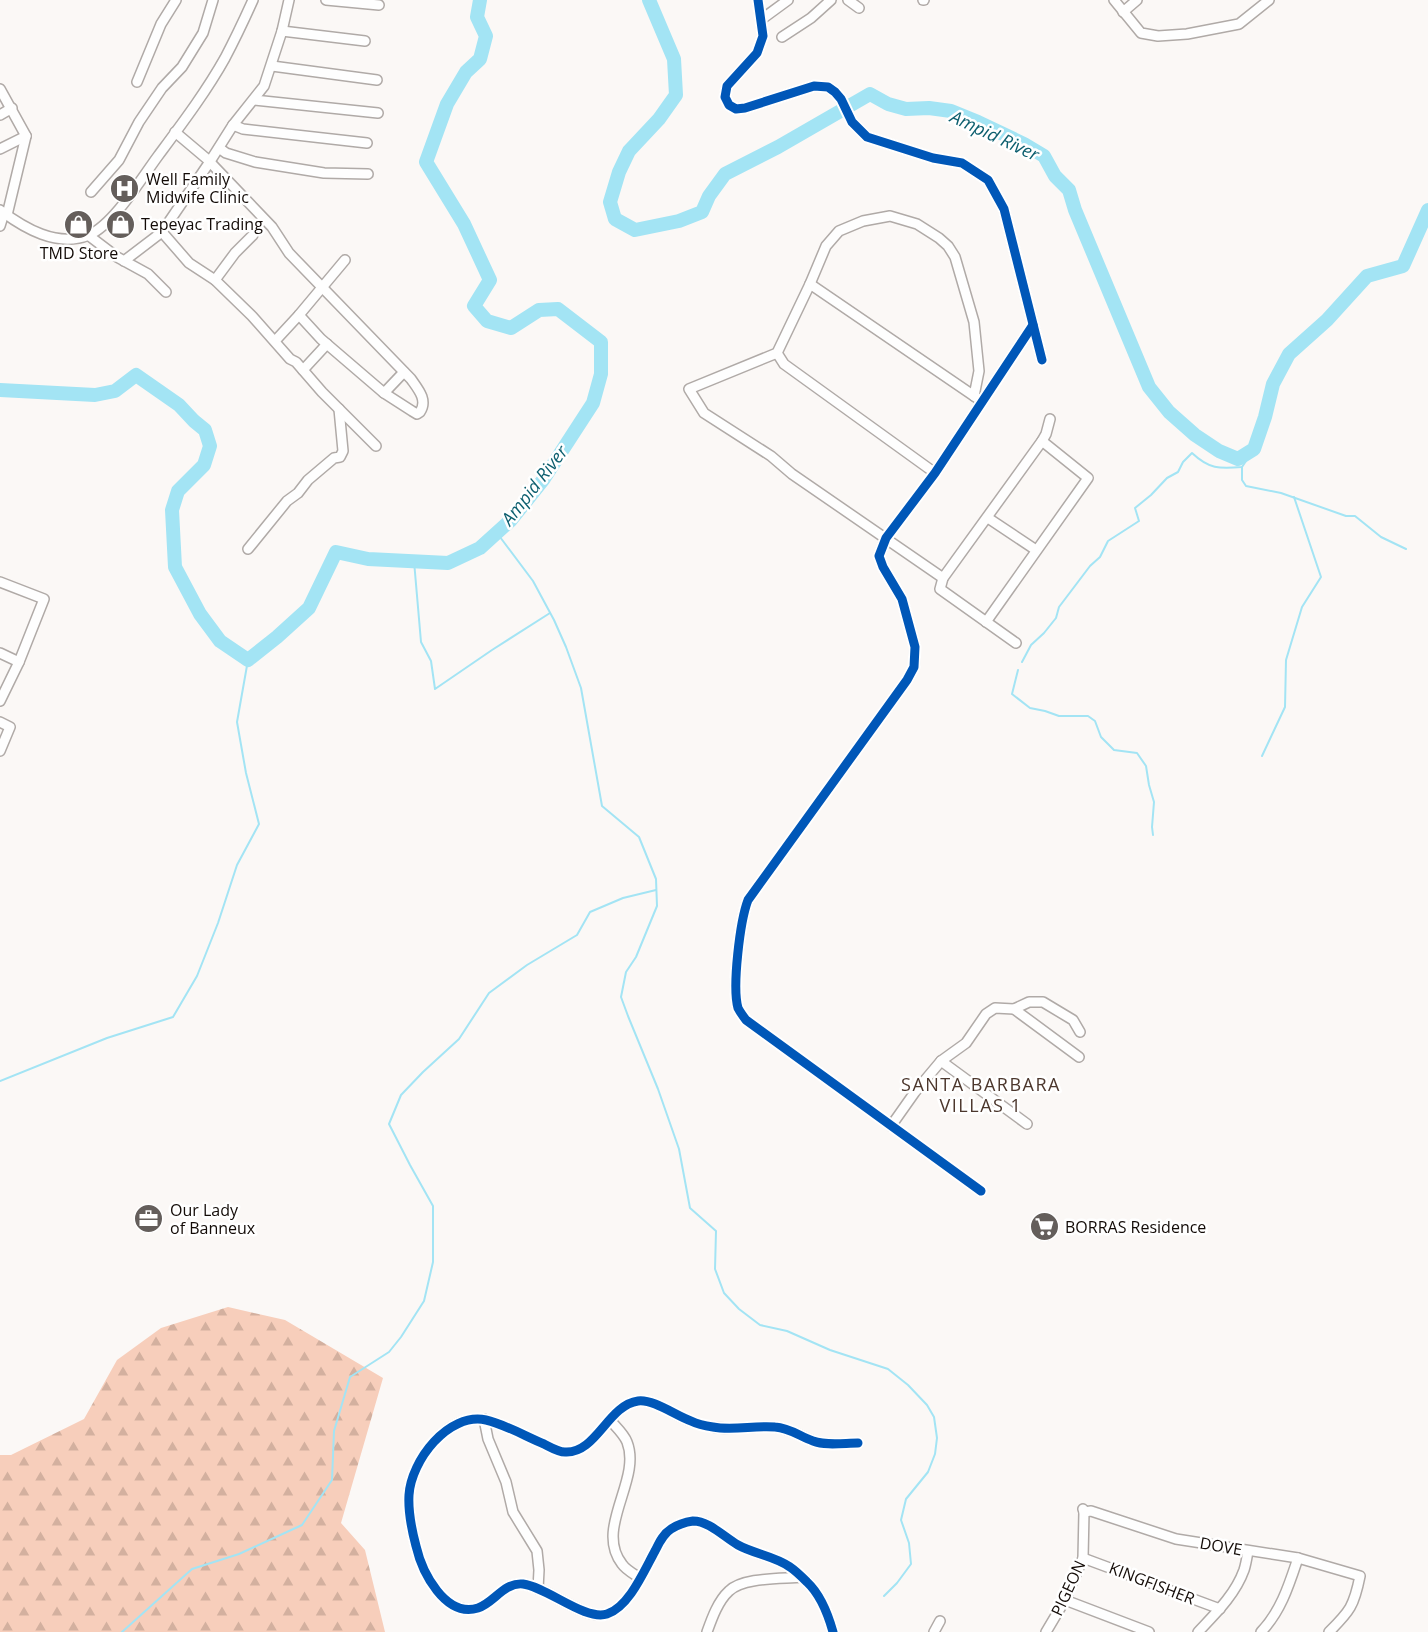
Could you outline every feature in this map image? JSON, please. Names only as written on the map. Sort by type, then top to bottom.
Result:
[{"type":"street","points":[[137,82],[161,24],[176,0]]},
{"type":"street","points":[[91,192],[119,160],[138,122],[162,88],[182,67],[203,33],[213,0]]},
{"type":"street","points":[[4,212],[34,231],[56,238],[76,238],[88,235],[106,223],[176,132],[224,60],[253,0]]},
{"type":"street","points":[[124,261],[162,232],[233,125],[264,86],[272,66],[289,0]]},
{"type":"street","points":[[326,0],[379,5]]},
{"type":"street","points":[[758,0],[763,36],[757,53],[728,86],[725,97],[729,105],[736,109],[745,108],[814,86],[828,87],[841,99],[852,122],[867,137],[933,158],[962,163],[988,180],[1004,209],[1042,360]]},
{"type":"street","points":[[762,19],[788,0]]},
{"type":"street","points":[[782,38],[811,18],[831,0]]},
{"type":"street","points":[[848,0],[860,8]]},
{"type":"street","points":[[1114,0],[1141,33],[1158,36],[1187,34],[1239,24],[1269,0]]},
{"type":"street","points":[[1123,12],[1137,0]]},
{"type":"street","points":[[282,31],[365,41]]},
{"type":"street","points":[[272,66],[377,80]]},
{"type":"street","points":[[0,89],[26,135],[0,226]]},
{"type":"street","points":[[254,100],[378,113]]},
{"type":"street","points":[[0,115],[12,108]]},
{"type":"street","points":[[233,125],[243,129],[367,143]]},
{"type":"street","points":[[176,132],[272,227],[289,253],[404,372],[421,392],[424,405],[420,412],[417,414],[384,393],[327,344],[299,315]]},
{"type":"street","points":[[0,149],[26,135]]},
{"type":"street","points":[[219,148],[226,153],[255,162],[324,173],[368,174]]},
{"type":"street","points":[[943,578],[792,474],[771,456],[704,413],[689,389],[777,353],[826,246],[839,231],[863,221],[890,216],[917,224],[939,238],[955,257],[974,322],[979,371],[978,399]]},
{"type":"street","points":[[162,232],[189,263],[214,280],[376,446]]},
{"type":"street","points":[[88,235],[124,261],[148,274],[166,292]]},
{"type":"street","points":[[214,280],[235,253],[254,235]]},
{"type":"street","points":[[275,341],[345,260]]},
{"type":"street","points":[[810,284],[978,399]]},
{"type":"street","points":[[981,1191],[746,1020],[739,1009],[735,987],[743,912],[748,900],[914,668],[915,647],[902,598],[879,556],[886,538],[935,473],[978,399],[1033,325]]},
{"type":"street","points":[[303,370],[327,344]]},
{"type":"street","points":[[777,353],[784,364],[935,473]]},
{"type":"street","points":[[384,393],[404,372]]},
{"type":"street","points":[[248,549],[287,501],[298,493],[308,480],[334,458],[340,457],[343,451],[339,409]]},
{"type":"street","points":[[1016,643],[940,589],[943,578],[1042,441],[1050,419]]},
{"type":"street","points":[[986,622],[1088,478],[1042,441]]},
{"type":"street","points":[[988,518],[1036,550]]},
{"type":"street","points":[[0,582],[44,599],[0,701]]},
{"type":"street","points":[[0,653],[18,662]]},
{"type":"street","points":[[0,723],[10,728],[0,751]]},
{"type":"street","points":[[891,1126],[941,1061],[966,1043],[986,1014],[995,1008],[1014,1009],[1029,1002],[1043,1002],[1073,1020],[1080,1032]]},
{"type":"street","points":[[1014,1009],[1078,1058]]},
{"type":"street","points":[[941,1061],[1027,1124]]},
{"type":"street","points":[[833,1632],[820,1600],[810,1584],[789,1565],[740,1546],[707,1525],[694,1521],[671,1529],[662,1538],[622,1605],[603,1616],[588,1612],[538,1589],[520,1584],[505,1589],[478,1608],[465,1609],[452,1605],[436,1589],[423,1565],[416,1547],[409,1495],[417,1464],[443,1433],[454,1425],[469,1420],[484,1419],[553,1449],[566,1452],[580,1449],[591,1441],[625,1406],[638,1401],[648,1402],[691,1421],[714,1427],[776,1427],[792,1430],[813,1441],[858,1443]]},
{"type":"street","points":[[484,1419],[488,1439],[506,1482],[513,1512],[537,1551],[538,1589]]},
{"type":"street","points":[[610,1420],[627,1440],[631,1458],[615,1520],[613,1538],[617,1557],[624,1566],[640,1578]]},
{"type":"street","name":"DOVE","points":[[1083,1509],[1176,1539],[1298,1558],[1360,1576],[1356,1598],[1346,1615],[1329,1632]]},
{"type":"street","name":"PIGEON","points":[[1046,1632],[1065,1600],[1083,1558],[1083,1509]]},
{"type":"street","points":[[1198,1632],[1220,1609],[1236,1587],[1244,1570],[1248,1551]]},
{"type":"street","name":"KINGFISHER","points":[[1083,1558],[1220,1609]]},
{"type":"street","points":[[1261,1632],[1285,1598],[1298,1558]]},
{"type":"street","points":[[707,1632],[723,1598],[734,1587],[750,1581],[802,1577]]},
{"type":"street","points":[[1065,1600],[1149,1632]]},
{"type":"street","points":[[934,1632],[940,1621]]},
{"type":"green space","points":[[228,1307],[285,1320],[383,1378],[341,1523],[365,1550],[385,1632],[0,1632],[0,1455],[11,1455],[84,1419],[117,1360],[161,1328]]},
{"type":"waterway","name":"Ampid River","points":[[0,390],[95,395],[115,391],[136,375],[179,405],[205,430],[210,446],[204,465],[178,491],[172,510],[175,567],[200,614],[220,641],[248,660],[309,608],[336,552],[368,559],[448,563],[480,548],[511,520],[543,480],[593,403],[601,374],[601,342],[558,309],[539,310],[511,328],[487,321],[474,306],[490,280],[464,224],[426,162],[447,104],[466,72],[480,59],[486,36],[477,17],[480,0]]},
{"type":"waterway","name":"Ampid River","points":[[649,0],[674,59],[676,95],[659,119],[629,151],[619,172],[610,202],[615,219],[635,230],[679,221],[702,212],[709,196],[725,174],[778,147],[870,94],[888,104],[906,109],[929,108],[951,111],[1024,144],[1044,156],[1055,176],[1069,190],[1075,210],[1149,387],[1169,412],[1195,435],[1219,451],[1238,459],[1254,449],[1273,384],[1289,354],[1327,320],[1367,276],[1403,266],[1428,210]]},
{"type":"waterway","points":[[1022,662],[1031,645],[1056,618],[1059,607],[1090,566],[1100,557],[1108,541],[1139,521],[1135,508],[1167,478],[1178,472],[1183,462],[1192,453],[1209,465],[1234,468],[1242,467],[1254,449]]},
{"type":"waterway","points":[[1242,467],[1242,480],[1246,486],[1281,493],[1346,516],[1355,516],[1381,537],[1406,549]]},
{"type":"waterway","points":[[1262,756],[1285,707],[1286,660],[1302,607],[1321,577],[1294,497]]},
{"type":"waterway","points":[[497,533],[533,581],[566,647],[581,688],[602,806],[639,837],[656,879],[657,906],[636,957],[626,972],[621,997],[679,1149],[690,1208],[716,1231],[715,1269],[724,1293],[739,1309],[760,1325],[787,1331],[830,1350],[888,1369],[908,1385],[927,1405],[934,1417],[937,1438],[935,1454],[928,1472],[906,1499],[901,1520],[909,1543],[911,1564],[884,1596]]},
{"type":"waterway","points":[[414,561],[421,642],[431,661],[435,689],[550,613]]},
{"type":"waterway","points":[[0,1081],[107,1038],[173,1017],[197,976],[237,865],[259,824],[246,773],[237,722],[248,660]]},
{"type":"waterway","points":[[1018,670],[1012,694],[1030,708],[1059,716],[1088,716],[1095,721],[1101,737],[1114,750],[1137,753],[1146,766],[1154,802],[1153,835]]},
{"type":"waterway","points":[[122,1632],[192,1569],[239,1554],[302,1525],[332,1480],[334,1431],[350,1377],[389,1352],[401,1337],[424,1301],[433,1262],[433,1206],[389,1124],[401,1095],[459,1039],[489,993],[527,965],[577,935],[590,912],[623,898],[656,890]]},
{"type":"cycle path","points":[[758,0],[763,36],[757,53],[727,86],[725,97],[729,105],[736,109],[745,108],[814,86],[828,87],[841,99],[852,122],[867,137],[933,158],[962,163],[988,180],[1004,209],[1042,360]]},
{"type":"cycle path","points":[[981,1191],[746,1020],[738,1008],[736,970],[742,923],[748,900],[907,680],[914,667],[915,647],[902,599],[879,556],[886,538],[935,473],[1033,325]]},
{"type":"cycle path","points":[[833,1632],[820,1599],[812,1587],[794,1570],[778,1560],[738,1545],[705,1524],[693,1521],[676,1526],[666,1533],[629,1596],[615,1610],[607,1614],[588,1613],[533,1586],[523,1584],[510,1586],[478,1608],[466,1609],[455,1606],[445,1600],[437,1590],[419,1557],[412,1528],[409,1495],[417,1468],[424,1454],[434,1442],[445,1431],[472,1420],[493,1422],[560,1451],[576,1451],[594,1438],[618,1411],[628,1404],[644,1401],[707,1426],[775,1427],[818,1443],[858,1443]]},
{"type":"place","name":"Well Family Midwife Clinic","points":[[125,188]]},
{"type":"place","name":"Tepeyac Trading","points":[[120,224]]},
{"type":"place","name":"TMD Store","points":[[79,225]]},
{"type":"place","name":"Our Lady of Banneux","points":[[149,1219]]},
{"type":"place","name":"BORRAS Residence","points":[[1044,1227]]},
{"type":"district","name":"SANTA BARBARA VILLAS 1","points":[[981,1094]]}]
